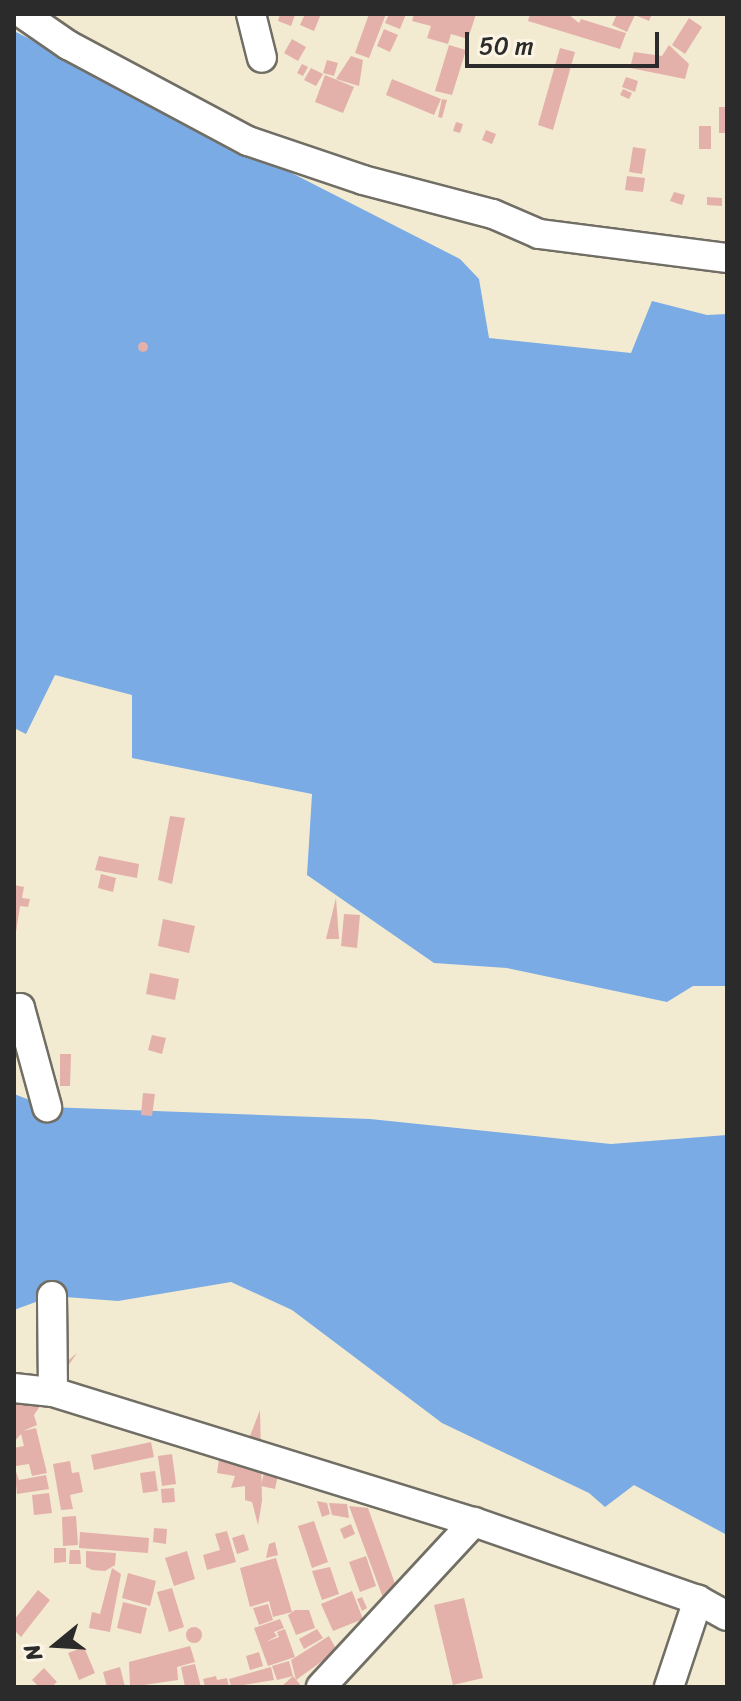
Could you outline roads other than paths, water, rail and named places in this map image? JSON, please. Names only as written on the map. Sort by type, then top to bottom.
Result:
[{"type":"street","points":[[23,14],[68,45],[262,146],[363,180],[493,214],[539,234],[727,258]]},
{"type":"street","points":[[251,14],[262,58]]},
{"type":"street","points":[[14,1009],[20,1008],[47,1107]]},
{"type":"street","points":[[52,1296],[53,1392]]},
{"type":"street","points":[[14,1388],[53,1392],[474,1522],[698,1600],[727,1616]]},
{"type":"street","points":[[321,1687],[474,1522]]},
{"type":"street","points":[[669,1687],[698,1600]]},
{"type":"water","points":[[14,31],[460,259],[479,279],[489,338],[631,353],[652,301],[707,315],[727,314],[727,986],[693,986],[667,1002],[507,968],[434,963],[307,875],[312,794],[132,758],[132,695],[55,675],[26,734],[14,728]]},
{"type":"water","points":[[14,1094],[48,1107],[370,1119],[611,1144],[727,1135],[727,1535],[634,1485],[605,1507],[589,1493],[442,1423],[292,1310],[231,1282],[118,1301],[52,1296],[14,1310]]}]
